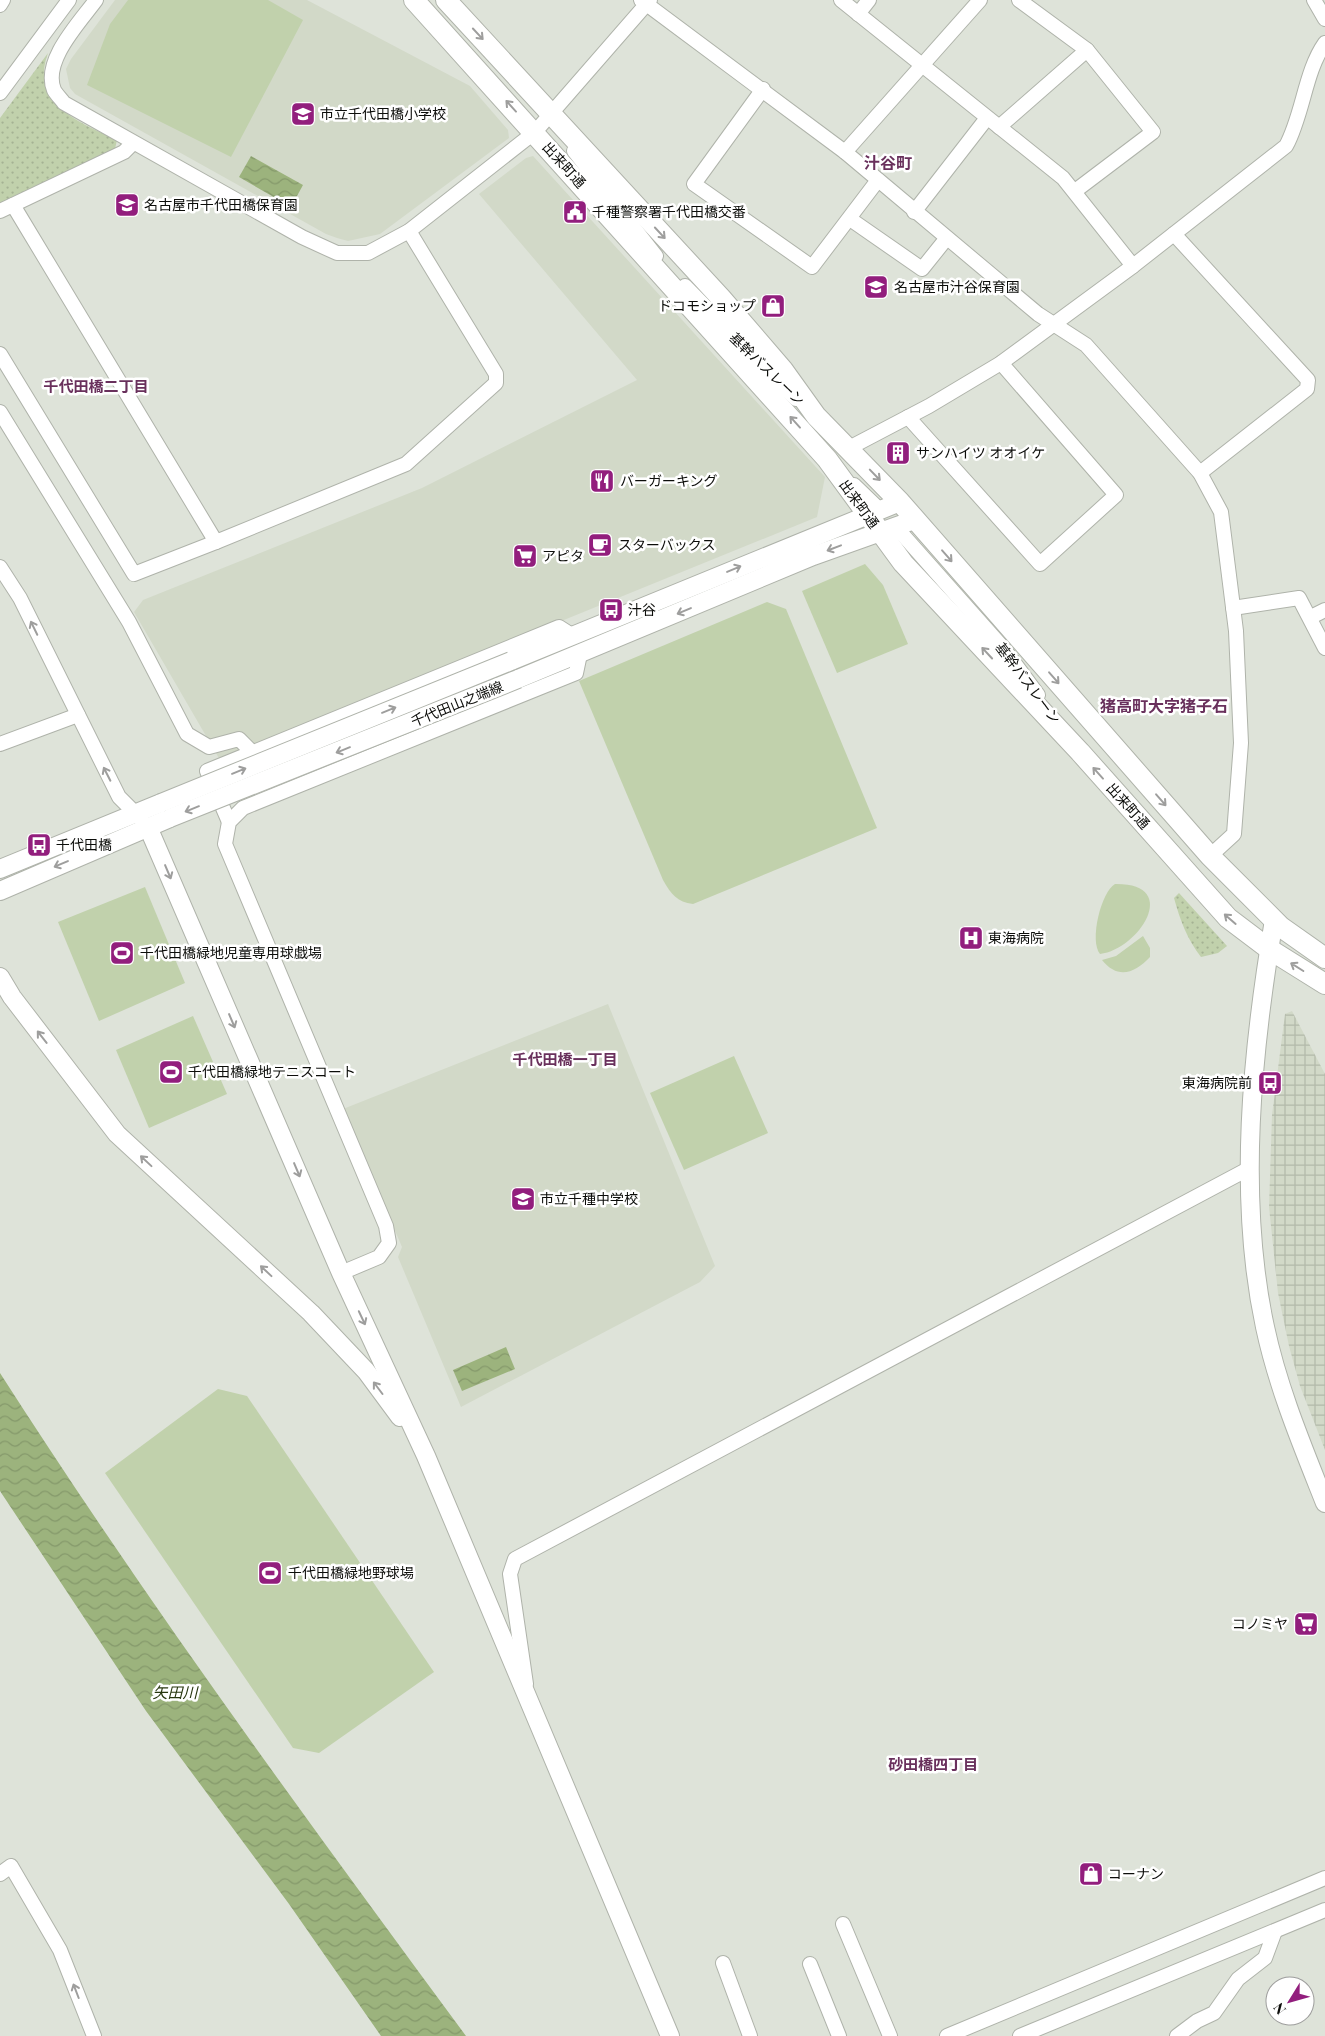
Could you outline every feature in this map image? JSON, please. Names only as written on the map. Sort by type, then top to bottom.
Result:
[{"type":"main road","name":"出来町通","points":[[414,0],[545,122],[721,298],[783,370],[816,416],[900,502],[896,526],[903,563],[1080,752],[1228,918],[1269,949],[1325,984]]},
{"type":"main road","name":"出来町通","points":[[446,0],[509,68],[545,122],[874,513],[896,526],[1210,856],[1274,920],[1325,958]]},
{"type":"street","points":[[0,5],[4,0]]},
{"type":"street","points":[[0,94],[69,0]]},
{"type":"street","points":[[96,0],[54,62],[52,79],[54,90],[64,103],[302,237],[337,253],[368,253],[389,244],[409,231],[545,122],[646,1],[845,152],[946,239],[1038,314],[1086,345],[1200,473],[1221,512],[1233,608],[1241,743],[1234,834],[1210,856]]},
{"type":"street","points":[[841,0],[1063,178],[1133,266]]},
{"type":"street","points":[[858,14],[869,0]]},
{"type":"street","points":[[845,152],[980,0]]},
{"type":"street","points":[[1019,0],[1088,50],[1153,132],[1075,191]]},
{"type":"street","points":[[1314,0],[1325,19]]},
{"type":"street","points":[[849,448],[908,417],[1001,363],[1133,266],[1286,146],[1298,118],[1314,67],[1325,43]]},
{"type":"street","points":[[999,126],[1088,50]]},
{"type":"street","points":[[763,89],[694,184],[812,267],[878,180]]},
{"type":"street","points":[[914,212],[987,118]]},
{"type":"street","points":[[133,142],[124,152],[6,208],[216,542]]},
{"type":"street","points":[[850,219],[922,270],[946,239]]},
{"type":"street","points":[[0,354],[134,574],[406,464],[496,382],[496,374],[409,231]]},
{"type":"street","points":[[1174,234],[1308,380],[1307,389],[1200,473]]},
{"type":"street","points":[[908,417],[1040,564],[1116,495],[1001,363]]},
{"type":"street","points":[[0,412],[129,622],[187,734],[209,747],[239,739],[251,751]]},
{"type":"street","name":"千代田山之端線","points":[[0,869],[900,502]]},
{"type":"street","name":"千代田山之端線","points":[[0,890],[170,818],[580,654],[813,556],[896,526]]},
{"type":"street","points":[[0,567],[20,598],[119,797],[148,827],[341,1273],[426,1456],[670,2036]]},
{"type":"street","points":[[1233,608],[1300,598],[1325,648]]},
{"type":"street","points":[[1311,617],[1325,610]]},
{"type":"street","points":[[341,1273],[379,1257],[389,1243],[386,1226],[225,844],[229,822],[207,770],[559,628],[573,636]]},
{"type":"street","points":[[229,822],[243,808],[576,673],[580,654]]},
{"type":"street","points":[[0,744],[78,715]]},
{"type":"street","points":[[1274,920],[1254,1081],[1250,1168],[1254,1262],[1265,1328],[1286,1405],[1325,1503]]},
{"type":"street","points":[[0,977],[12,997],[118,1134],[311,1313],[357,1362],[397,1412],[426,1456]]},
{"type":"street","points":[[529,1698],[510,1574],[515,1559],[1250,1168]]},
{"type":"street","points":[[357,1362],[367,1366],[374,1364],[377,1359],[377,1351]]},
{"type":"street","points":[[6,1870],[60,1950],[94,2036]]},
{"type":"street","points":[[947,2036],[1325,1878]]},
{"type":"street","points":[[1020,2036],[1325,1910]]},
{"type":"street","points":[[843,1924],[890,2036]]},
{"type":"street","points":[[1177,2036],[1197,2021],[1214,2013],[1238,1979],[1265,1958],[1275,1931]]},
{"type":"street","points":[[723,1963],[750,2036]]},
{"type":"street","points":[[810,1964],[839,2036]]},
{"type":"shaded area","name":"市立千代田橋小学校","points":[[115,0],[307,0],[470,86],[508,130],[509,138],[380,234],[348,241],[337,238],[326,234],[75,94],[70,88],[66,69],[71,59]]},
{"type":"shaded area","points":[[128,0],[268,0],[303,20],[231,157],[87,85],[110,24]]},
{"type":"shaded area","points":[[48,53],[44,71],[46,86],[52,98],[74,118],[117,140],[115,149],[0,204],[0,118]]},
{"type":"shaded area","points":[[533,156],[825,477],[817,517],[220,760],[134,612],[143,600],[422,488],[637,380],[479,194],[526,158]]},
{"type":"shaded area","points":[[865,564],[883,585],[908,644],[837,673],[802,591]]},
{"type":"shaded area","points":[[767,602],[786,609],[877,828],[693,904],[687,903],[675,896],[663,880],[579,681]]},
{"type":"shaded area","points":[[1115,884],[1135,887],[1146,894],[1150,904],[1147,917],[1140,929],[1128,941],[1115,950],[1100,954],[1096,939],[1098,917],[1105,896]]},
{"type":"shaded area","name":"千代田橋緑地児童専用球戯場","points":[[145,887],[185,983],[99,1021],[58,922]]},
{"type":"shaded area","points":[[1179,893],[1227,946],[1218,953],[1201,957],[1196,950],[1184,929],[1176,906],[1174,898]]},
{"type":"shaded area","points":[[1143,936],[1150,948],[1150,957],[1138,967],[1126,972],[1120,972],[1108,966],[1102,960],[1116,956]]},
{"type":"shaded area","points":[[608,1004],[715,1266],[700,1282],[461,1407],[398,1257],[402,1247],[343,1109]]},
{"type":"shaded area","points":[[1292,1011],[1325,1074],[1325,1450],[1300,1386],[1289,1346],[1278,1293],[1269,1207],[1272,1115],[1285,1014]]},
{"type":"shaded area","name":"千代田橋緑地テニスコート","points":[[193,1016],[227,1094],[149,1128],[116,1050]]},
{"type":"shaded area","points":[[734,1056],[768,1133],[684,1170],[650,1093]]},
{"type":"shaded area","name":"千代田橋緑地野球場","points":[[218,1389],[247,1396],[434,1672],[319,1753],[293,1748],[105,1473]]},
{"type":"water","points":[[251,156],[303,185],[291,207],[239,177]]},
{"type":"water","points":[[506,1347],[515,1369],[462,1391],[453,1370]]},
{"type":"water","name":"矢田川","points":[[0,1373],[169,1626],[346,1873],[466,2036],[381,2036],[289,1904],[146,1711],[0,1491]]},
{"type":"place","name":"市立千代田橋小学校","points":[[303,114]]},
{"type":"place","name":"名古屋市千代田橋保育園","points":[[127,205]]},
{"type":"place","name":"千種警察署千代田橋交番","points":[[575,212]]},
{"type":"place","name":"名古屋市汁谷保育園","points":[[876,287]]},
{"type":"place","name":"ドコモショップ","points":[[773,306]]},
{"type":"place","name":"サンハイツ オオイケ","points":[[898,453]]},
{"type":"place","name":"バーガーキング","points":[[602,481]]},
{"type":"place","name":"スターバックス","points":[[600,545]]},
{"type":"place","name":"アピタ","points":[[525,556]]},
{"type":"place","name":"汁谷","points":[[611,610]]},
{"type":"place","name":"千代田橋","points":[[39,845]]},
{"type":"place","name":"東海病院","points":[[971,938]]},
{"type":"place","name":"千代田橋緑地児童専用球戯場","points":[[122,953]]},
{"type":"place","name":"千代田橋緑地テニスコート","points":[[171,1072]]},
{"type":"place","name":"東海病院前","points":[[1270,1083]]},
{"type":"place","name":"市立千種中学校","points":[[523,1199]]},
{"type":"place","name":"千代田橋緑地野球場","points":[[270,1573]]},
{"type":"place","name":"コノミヤ","points":[[1306,1624]]},
{"type":"place","name":"コーナン","points":[[1091,1874]]},
{"type":"district","name":"汁谷町","points":[[888,163]]},
{"type":"district","name":"千代田橋二丁目","points":[[96,387]]},
{"type":"district","name":"猪高町大字猪子石","points":[[1164,706]]},
{"type":"district","name":"千代田橋一丁目","points":[[565,1060]]},
{"type":"district","name":"砂田橋四丁目","points":[[933,1765]]}]
